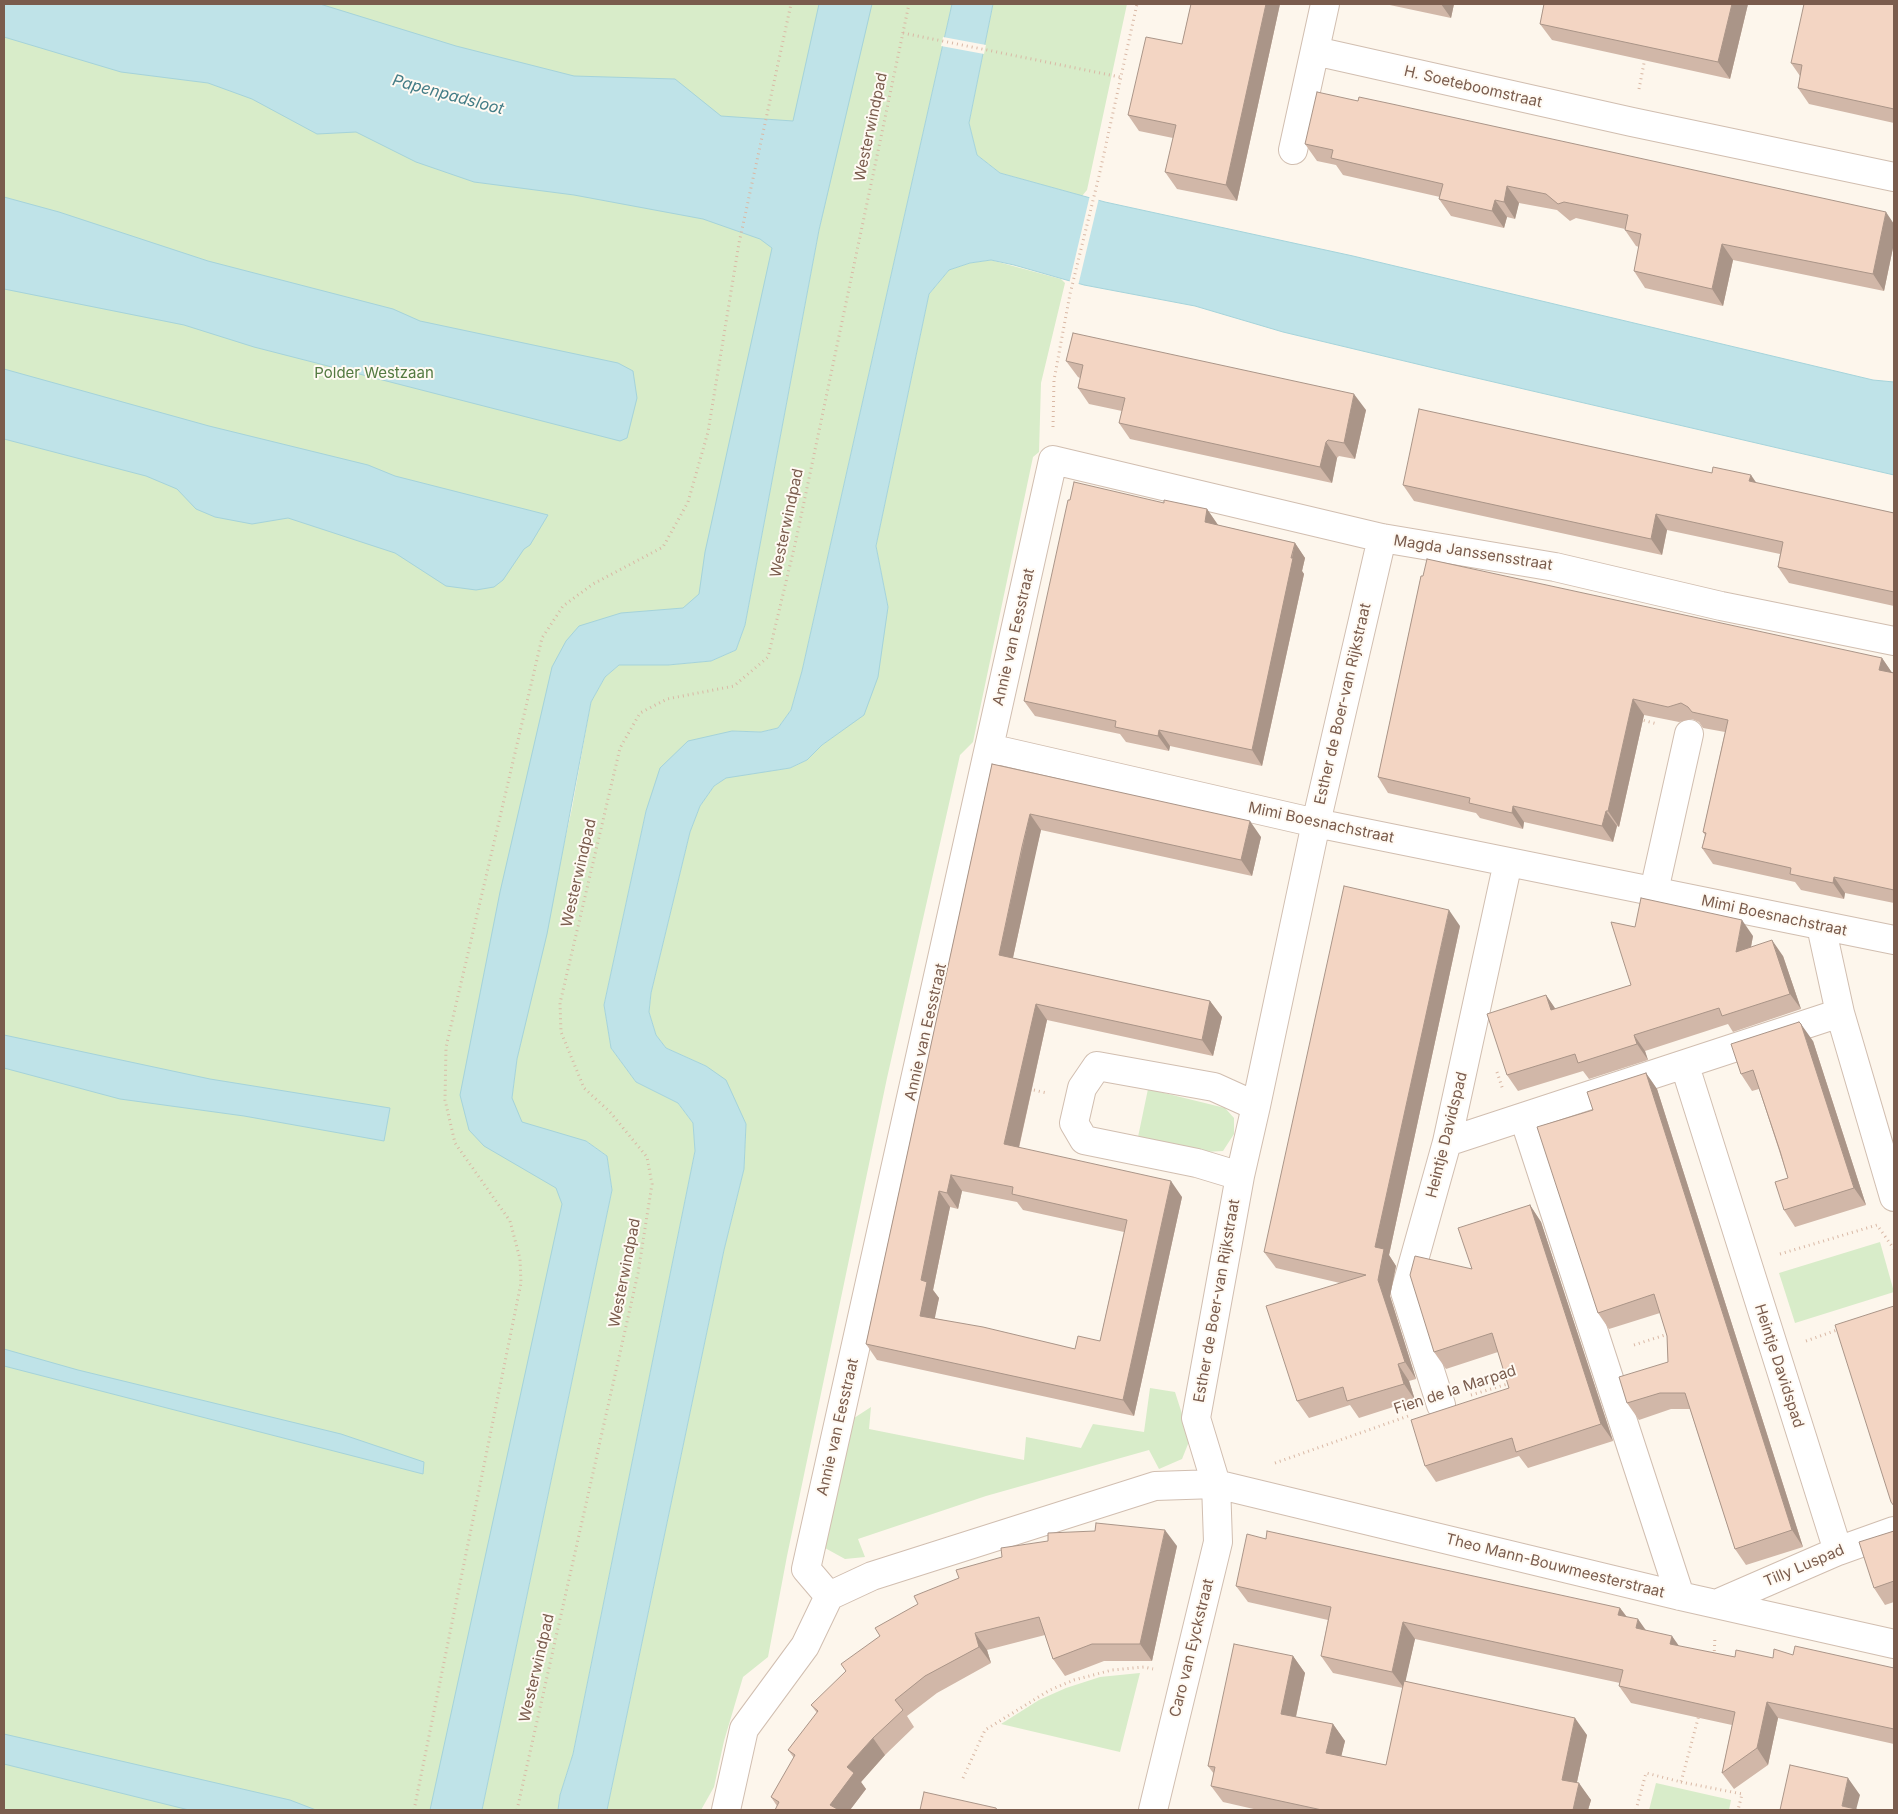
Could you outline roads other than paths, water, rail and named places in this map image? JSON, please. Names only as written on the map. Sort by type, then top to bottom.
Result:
[{"type":"street","points":[[1294,150],[1325,4]]},
{"type":"street","name":"H. Soeteboomstraat","points":[[1315,51],[1632,122],[1894,177]]},
{"type":"street","name":"Magda Janssensstraat","points":[[1053,460],[1382,538],[1555,567],[1721,606],[1894,641]]},
{"type":"street","name":"Annie van Eesstraat","points":[[829,1596],[806,1569],[1053,460]]},
{"type":"street","name":"Esther de Boer-van Rijkstraat","points":[[1216,1484],[1196,1418],[1240,1176],[1316,823],[1382,538]]},
{"type":"street","points":[[1654,891],[1689,734]]},
{"type":"street","name":"Mimi Boesnachstraat","points":[[989,748],[1316,823],[1894,940]]},
{"type":"street","name":"Heintje Davidspad","points":[[1441,1404],[1405,1292],[1447,1142],[1508,862]]},
{"type":"street","points":[[1822,926],[1840,1014],[1894,1196]]},
{"type":"street","points":[[1447,1142],[1840,1014]]},
{"type":"street","points":[[1240,1176],[1197,1163],[1084,1140],[1074,1123],[1079,1100],[1082,1088],[1097,1066],[1214,1087],[1256,1106]]},
{"type":"street","name":"Heintje Davidspad","points":[[1685,1066],[1838,1551]]},
{"type":"street","points":[[1524,1118],[1680,1596]]},
{"type":"street","points":[[726,1810],[744,1729],[805,1646],[829,1596],[872,1576],[1154,1486],[1216,1484]]},
{"type":"street","name":"Theo Mann-Bouwmeesterstraat","points":[[1216,1484],[1680,1596],[1894,1644]]},
{"type":"street","name":"Caro van Eyckstraat","points":[[1153,1810],[1218,1542],[1216,1484]]},
{"type":"street","name":"Tilly Luspad","points":[[1716,1604],[1838,1551],[1894,1531]]},
{"type":"water","name":"Papenpadsloot","points":[[4,4],[320,4],[456,46],[574,76],[675,79],[721,116],[793,121],[819,4],[872,4],[819,230],[745,625],[736,650],[711,661],[668,665],[619,665],[605,677],[591,702],[547,934],[517,1059],[512,1098],[522,1122],[586,1141],[607,1156],[612,1190],[482,1810],[430,1810],[562,1204],[556,1188],[484,1146],[469,1130],[460,1095],[500,892],[552,667],[566,641],[579,626],[621,613],[683,608],[699,594],[705,552],[772,248],[760,239],[703,219],[574,195],[474,182],[416,162],[356,132],[317,134],[252,99],[208,83],[121,72],[4,37]]},
{"type":"water","points":[[952,4],[993,4],[969,123],[977,155],[1000,173],[1105,202],[1353,256],[1873,380],[1894,382],[1894,475],[1283,332],[1195,306],[1084,285],[991,260],[970,263],[949,270],[929,294],[876,546],[888,607],[878,677],[864,715],[822,745],[807,760],[790,768],[726,778],[714,786],[700,806],[690,832],[651,993],[649,1012],[656,1035],[666,1048],[706,1066],[726,1080],[746,1124],[744,1169],[724,1250],[607,1810],[558,1810],[560,1795],[573,1754],[695,1151],[693,1123],[678,1103],[636,1082],[611,1048],[604,1005],[646,811],[660,768],[688,741],[732,731],[761,732],[778,728],[791,710],[802,671]]},
{"type":"water","points":[[4,197],[59,212],[208,261],[393,309],[420,321],[618,363],[633,371],[637,398],[627,438],[620,441],[254,347],[184,325],[4,289]]},
{"type":"water","points":[[4,369],[209,426],[368,465],[395,476],[548,515],[530,545],[524,549],[503,580],[494,587],[476,590],[446,586],[395,553],[288,518],[252,524],[215,517],[196,509],[177,489],[146,476],[4,439]]},
{"type":"water","points":[[4,1035],[210,1079],[390,1108],[384,1141],[244,1116],[120,1099],[4,1068]]},
{"type":"water","points":[[4,1349],[78,1370],[341,1434],[424,1462],[423,1474],[4,1366]]},
{"type":"water","points":[[4,1734],[290,1800],[316,1810],[189,1810],[4,1764]]},
{"type":"park label","name":"Polder Westzaan","points":[[374,373]]}]
